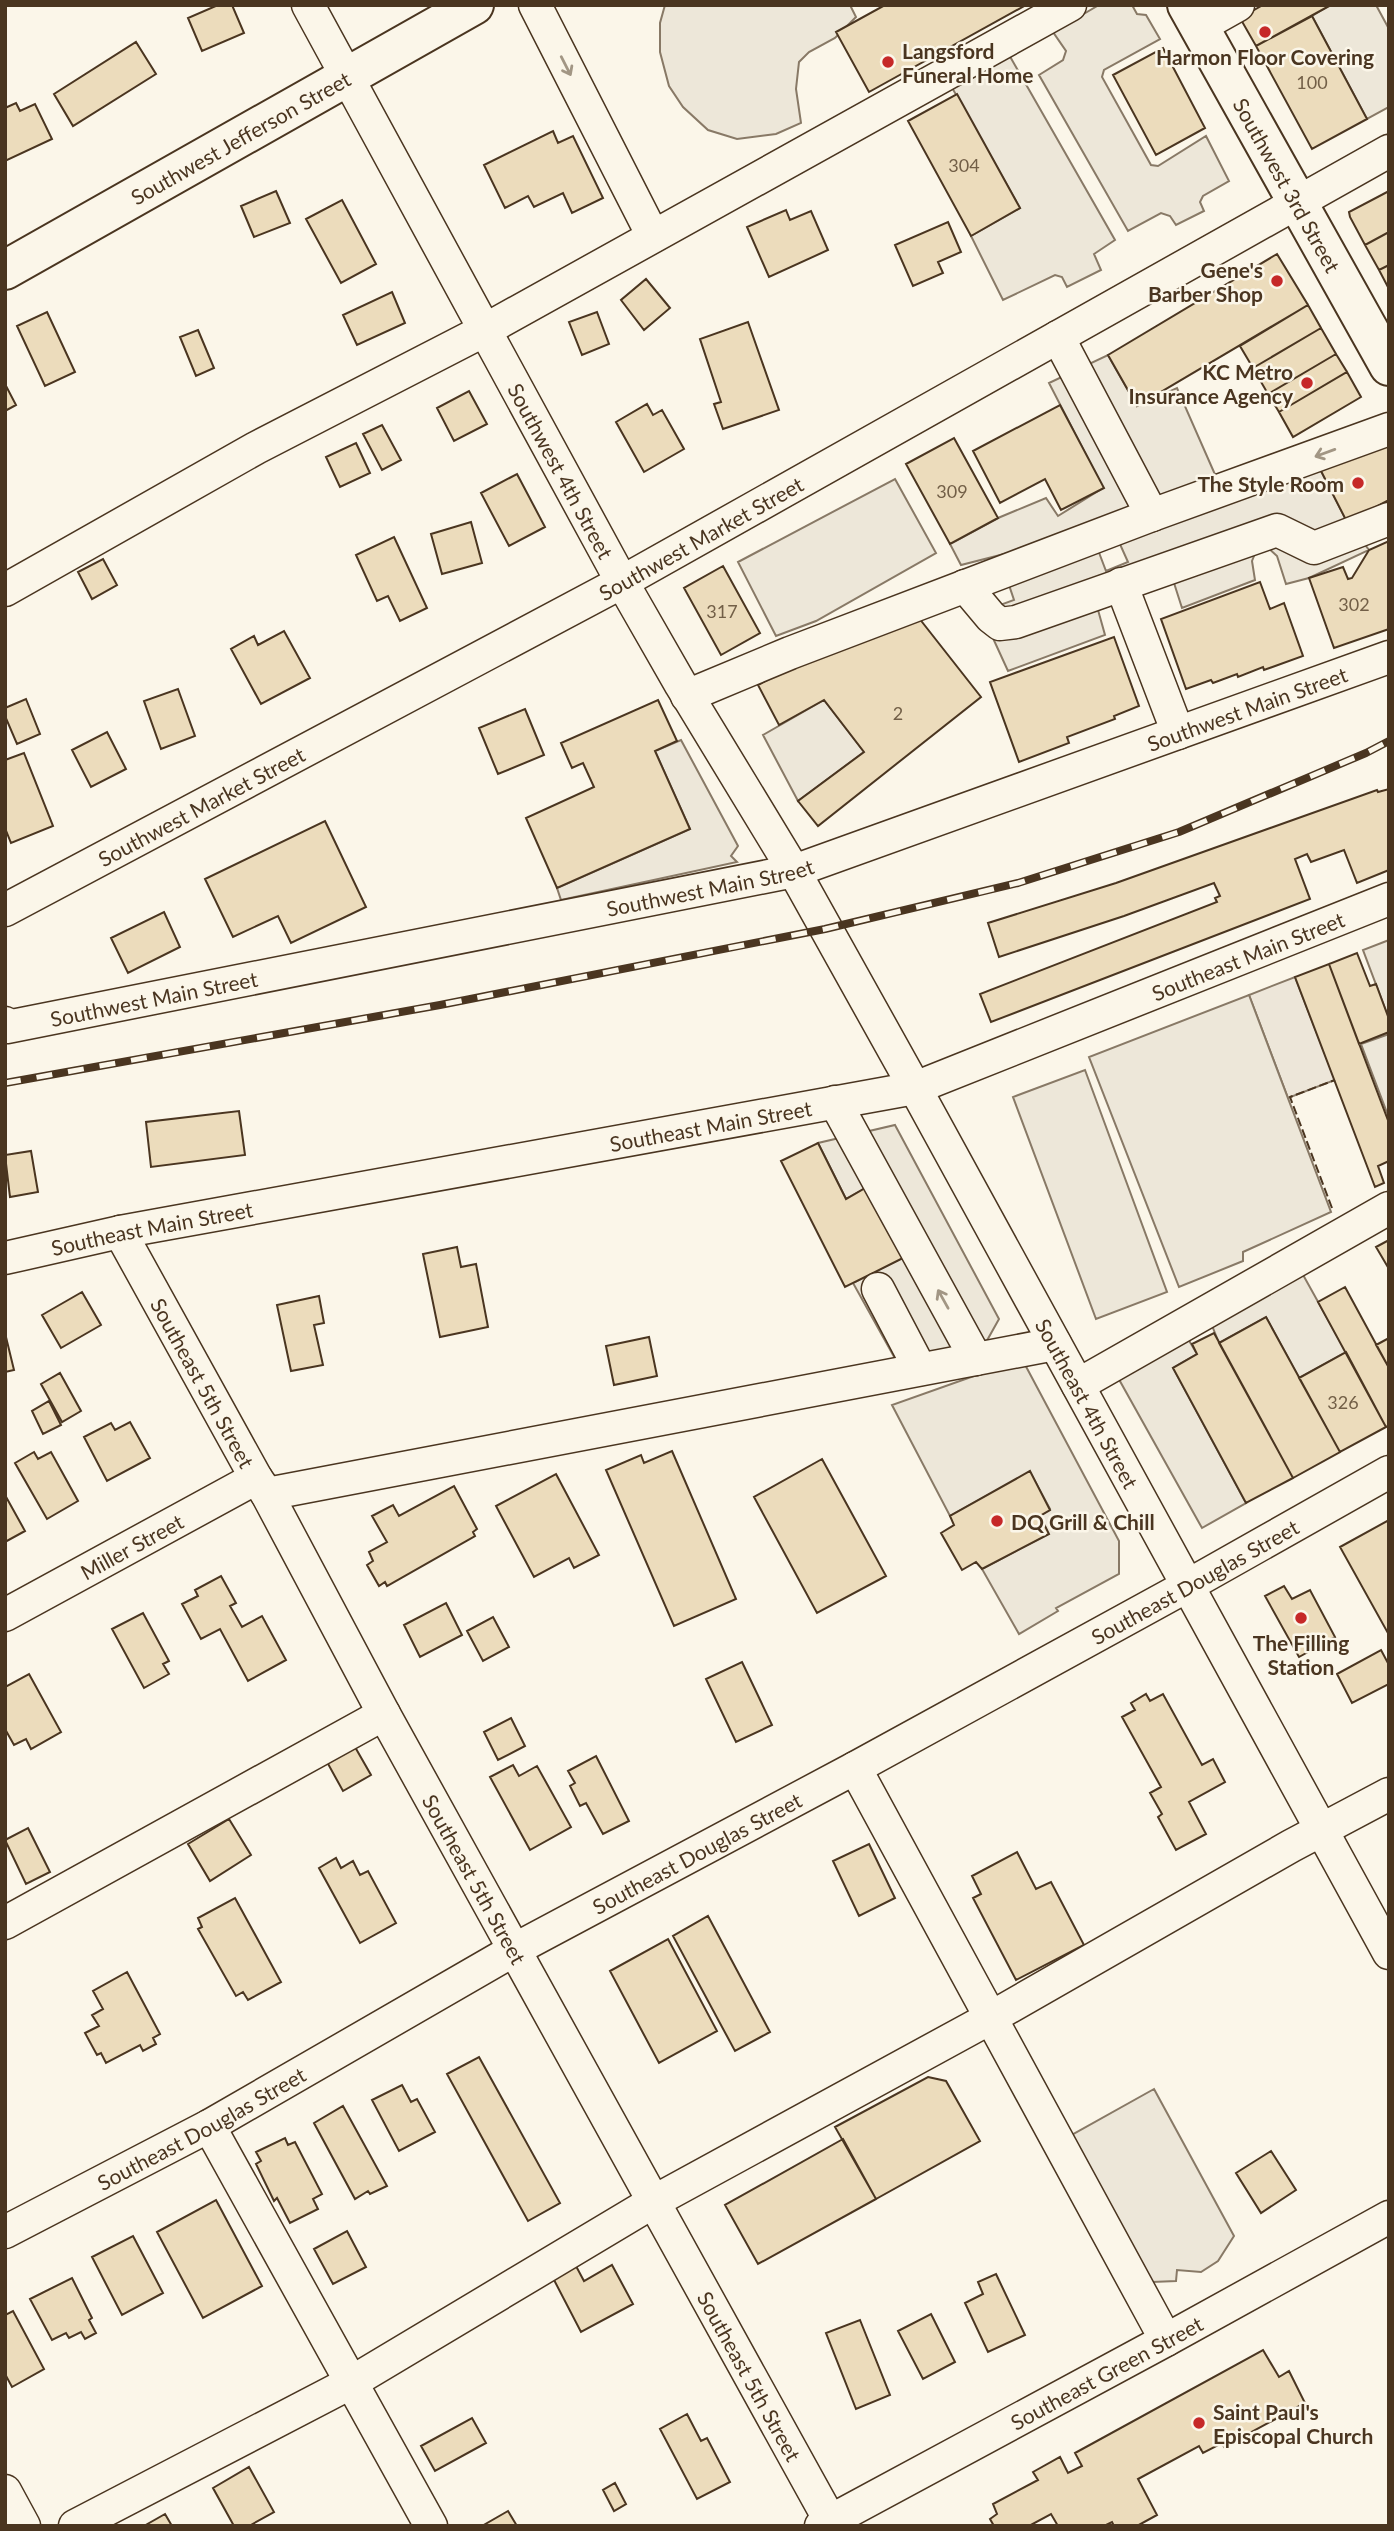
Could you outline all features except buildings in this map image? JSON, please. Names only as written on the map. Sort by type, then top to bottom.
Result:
[{"type":"main road","name":"Southwest Jefferson Street","points":[[5,270],[474,5]]},
{"type":"main road","name":"Southwest 3rd Street","points":[[1193,16],[1389,366]]},
{"type":"street","name":"Southwest 4th Street","points":[[308,5],[622,582],[687,696],[794,871],[825,929]]},
{"type":"street","points":[[535,5],[653,236]]},
{"type":"street","points":[[5,590],[256,449],[485,330],[1070,5]]},
{"type":"street","points":[[1193,16],[1238,5]]},
{"type":"street","name":"Southwest Market Street","points":[[5,910],[622,582],[1389,151]]},
{"type":"street","points":[[1058,337],[1152,515]]},
{"type":"street","points":[[687,696],[965,586],[1389,429]]},
{"type":"street","points":[[965,586],[990,617],[1000,624],[1016,622],[1277,530],[1314,548],[1389,519]]},
{"type":"street","points":[[1121,584],[1178,733]]},
{"type":"street","name":"Southwest Main Street","points":[[6,1025],[794,871],[1389,657]]},
{"type":"street","name":"Southeast Main Street","points":[[5,1258],[120,1232],[915,1088],[1389,899]]},
{"type":"street","name":"Southeast 4th Street","points":[[825,929],[915,1088],[1389,1953]]},
{"type":"street","points":[[835,1102],[976,1359]]},
{"type":"street","points":[[1078,1385],[1389,1208]]},
{"type":"street","name":"Southeast 5th Street","points":[[120,1232],[828,2524]]},
{"type":"street","points":[[878,1289],[920,1369]]},
{"type":"street","name":"Miller Street","points":[[5,1615],[261,1486],[1055,1344]]},
{"type":"street","name":"Southeast Douglas Street","points":[[5,2232],[209,2126],[514,1950],[855,1768],[1389,1472]]},
{"type":"street","points":[[5,1923],[384,1714]]},
{"type":"street","points":[[855,1768],[1166,2340]]},
{"type":"street","points":[[75,2526],[352,2382],[653,2202],[992,2017],[1389,1794]]},
{"type":"street","points":[[209,2126],[431,2526]]},
{"type":"street","name":"Southeast Green Street","points":[[828,2524],[1389,2217]]},
{"type":"street","points":[[5,2491],[24,2526]]},
{"type":"shaded area","points":[[665,5],[850,5],[856,17],[835,38],[809,52],[799,62],[796,89],[801,123],[776,134],[737,139],[708,130],[683,107],[669,86],[660,52],[660,23]]},
{"type":"shaded area","points":[[1099,5],[1132,5],[1137,14],[1146,15],[1160,39],[1104,70],[1102,77],[1151,165],[1158,166],[1206,136],[1229,181],[1203,196],[1200,202],[1204,211],[1176,225],[1170,216],[1161,213],[1128,231],[1039,75],[1063,60],[1066,51],[1053,32]]},
{"type":"shaded area","points":[[1330,5],[1376,5],[1389,29],[1389,107],[1367,119],[1312,16]]},
{"type":"shaded area","points":[[1004,46],[1115,240],[1094,254],[1101,270],[1067,287],[1062,277],[1055,275],[1003,300],[971,236],[1020,208],[946,77]]},
{"type":"shaded area","points":[[1108,355],[1137,406],[1177,388],[1217,479],[1012,552],[961,565],[950,544],[998,518],[1046,498],[1058,516],[1103,488],[1049,383]]},
{"type":"shaded area","points":[[1319,467],[1347,522],[1369,550],[1309,578],[1286,584],[1277,556],[1267,547],[1256,551],[1252,561],[1255,580],[1182,608],[1174,583],[1098,610],[1105,635],[1008,671],[981,612],[1014,600],[1008,582],[1098,550],[1106,571],[1128,562],[1119,542]]},
{"type":"shaded area","points":[[895,479],[936,553],[816,621],[776,636],[738,562]]},
{"type":"shaded area","points":[[824,700],[864,752],[798,801],[763,735]]},
{"type":"shaded area","points":[[681,740],[738,846],[731,856],[737,862],[561,900],[557,888],[690,829],[655,751]]},
{"type":"shaded area","points":[[1389,940],[1389,1019],[1363,950]]},
{"type":"shaded area","points":[[1295,977],[1335,1080],[1288,1098],[1249,995]]},
{"type":"shaded area","points":[[1249,995],[1331,1212],[1243,1252],[1243,1261],[1179,1287],[1089,1057]]},
{"type":"shaded area","points":[[1389,1034],[1389,1118],[1361,1044]]},
{"type":"shaded area","points":[[1085,1070],[1167,1292],[1096,1319],[1013,1097]]},
{"type":"shaded area","points":[[895,1125],[999,1319],[985,1344],[897,1362],[853,1283],[902,1258],[866,1188],[846,1199],[818,1143]]},
{"type":"shaded area","points":[[1297,1264],[1346,1352],[1299,1378],[1266,1317],[1219,1343],[1207,1313]]},
{"type":"shaded area","points":[[1184,1332],[1197,1354],[1173,1368],[1246,1503],[1202,1528],[1116,1374]]},
{"type":"shaded area","points":[[1022,1359],[1119,1541],[1119,1574],[1056,1608],[1058,1611],[1019,1634],[982,1569],[1048,1534],[1040,1516],[1050,1509],[1030,1472],[950,1516],[892,1405]]},
{"type":"shaded area","points":[[1154,2089],[1234,2236],[1218,2261],[1201,2272],[1177,2270],[1176,2281],[1152,2282],[1070,2136]]},
{"type":"railway","points":[[5,1083],[440,1005],[825,929],[1018,883],[1179,832],[1389,741]]},
{"type":"fence","points":[[1332,1208],[1290,1097],[1335,1080]]},
{"type":"place","name":"Harmon Floor Covering","points":[[1265,32]]},
{"type":"place","name":"Langsford Funeral Home","points":[[888,62]]},
{"type":"place","name":"Gene's Barber Shop","points":[[1277,281]]},
{"type":"place","name":"KC Metro Insurance Agency","points":[[1307,383]]},
{"type":"place","name":"The Style Room","points":[[1358,483]]},
{"type":"place","name":"DQ Grill & Chill","points":[[997,1521]]},
{"type":"place","name":"The Filling Station","points":[[1301,1618]]},
{"type":"place","name":"Saint Paul's Episcopal Church","points":[[1199,2423]]}]
